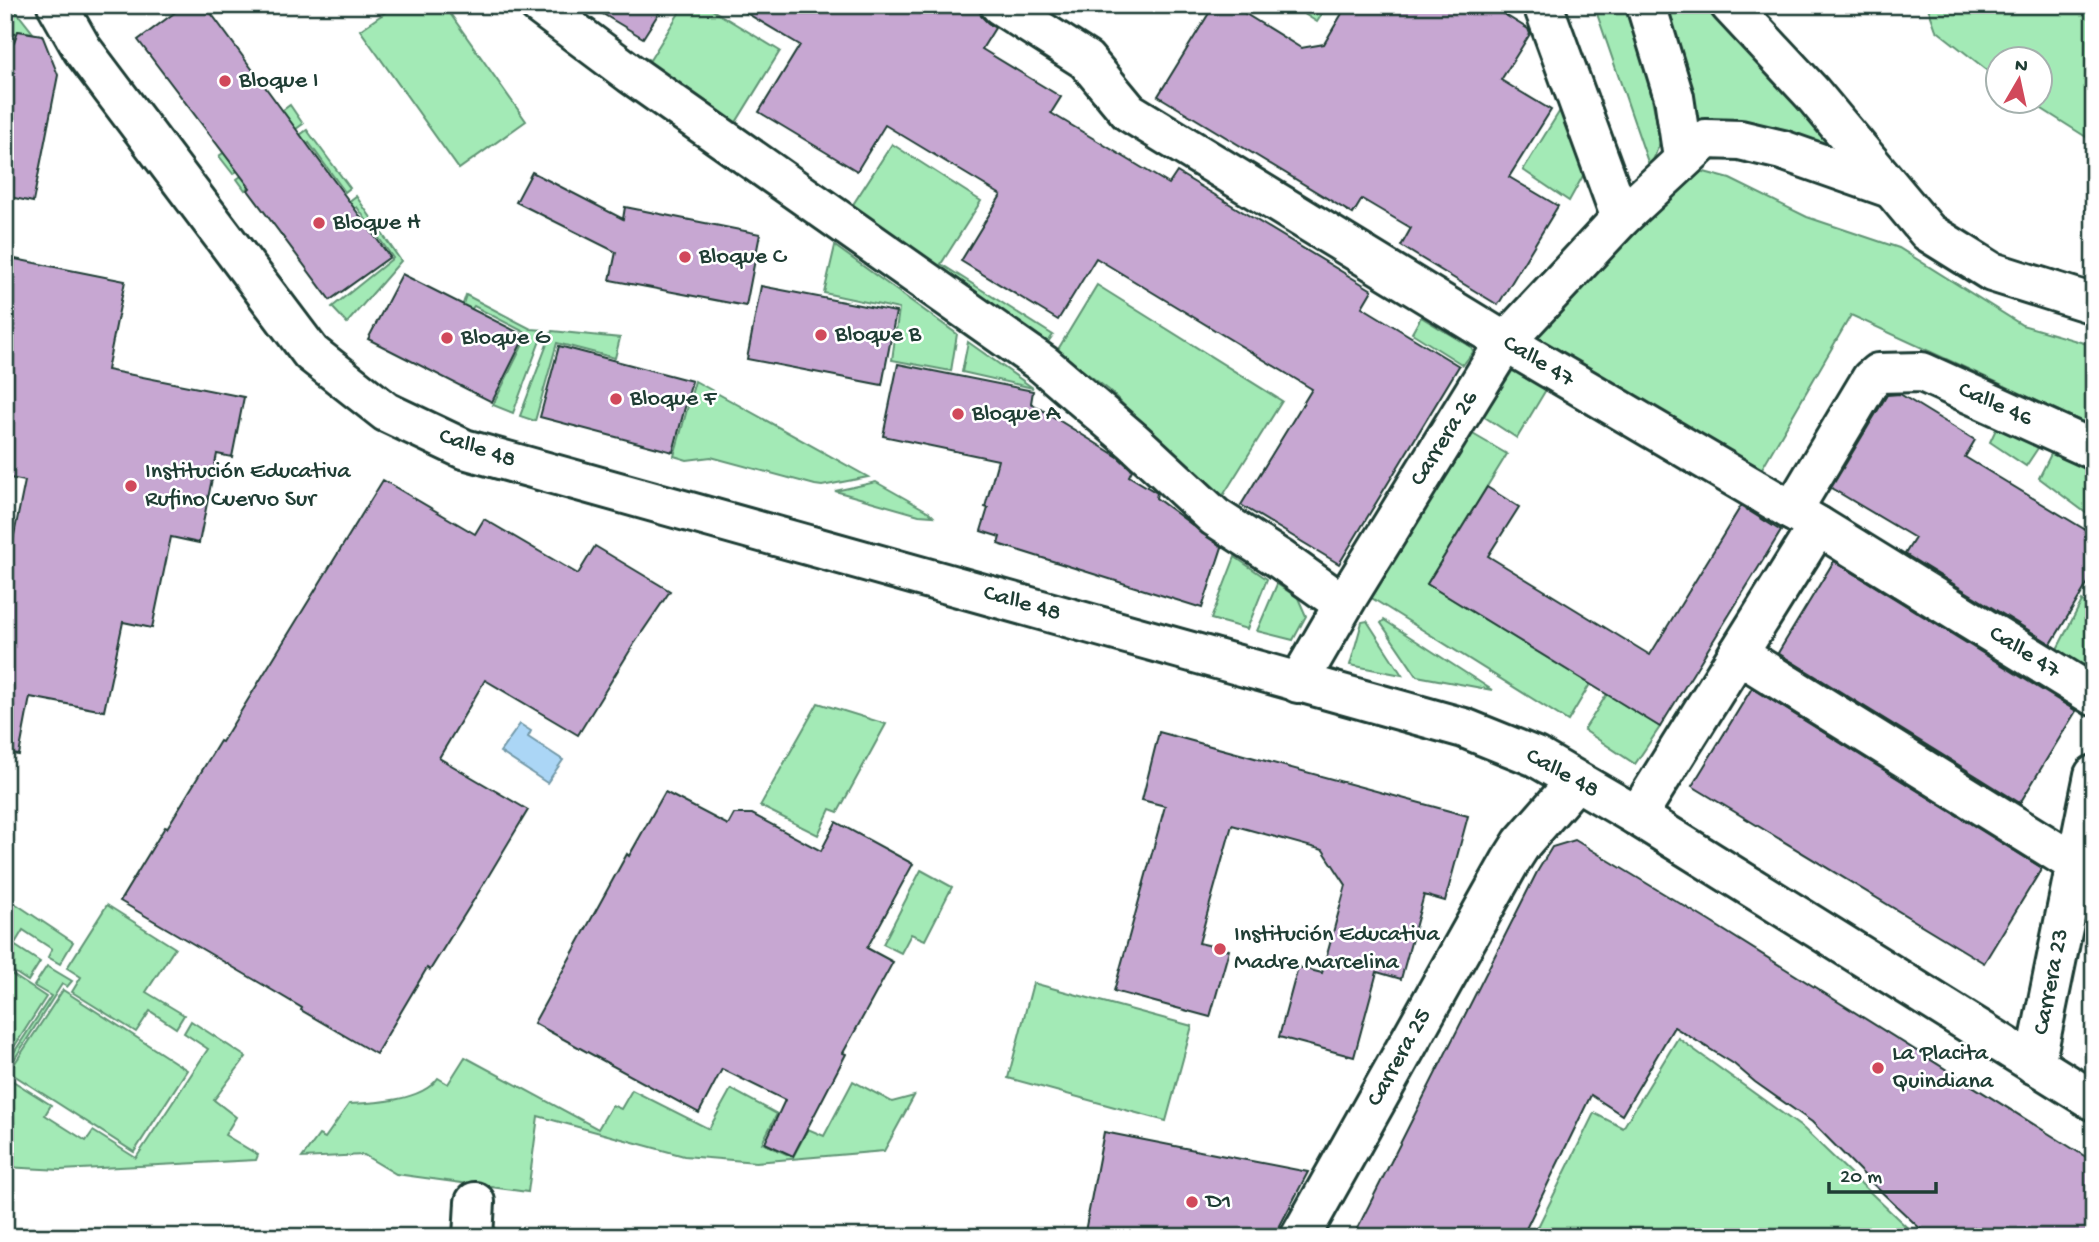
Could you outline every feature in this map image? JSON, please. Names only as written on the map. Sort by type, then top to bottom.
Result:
[{"type":"street","name":"Calle 48","points":[[57,5],[82,49],[311,353],[386,412],[464,449],[1464,728],[1536,757],[1637,816],[2094,1101]]},
{"type":"street","points":[[539,5],[631,74],[1043,364],[1133,441],[1215,517],[1343,604]]},
{"type":"street","name":"Calle 47","points":[[1000,5],[1086,60],[1129,112],[2094,696]]},
{"type":"street","points":[[1543,5],[1621,218]]},
{"type":"street","points":[[1646,5],[1674,97],[1683,158]]},
{"type":"street","points":[[1730,5],[1812,93],[1928,232],[1992,272],[2094,304]]},
{"type":"street","name":"Carrera 26","points":[[1298,683],[1343,604],[1505,342],[1621,218],[1683,158],[1706,139],[1740,140],[1782,150],[1890,188]]},
{"type":"street","name":"Calle 46","points":[[1805,519],[1871,379],[1878,373],[1922,372],[2094,450]]},
{"type":"street","points":[[1637,816],[1738,654],[1805,519]]},
{"type":"street","points":[[1738,654],[2076,864]]},
{"type":"street","name":"Carrera 23","points":[[2035,1065],[2094,775]]},
{"type":"street","name":"Carrera 25","points":[[1300,1237],[1522,842],[1576,780]]},
{"type":"green space","points":[[5,5],[11,5],[33,33],[18,31],[17,35],[5,25]]},
{"type":"green space","points":[[396,5],[444,5],[526,121],[459,169],[360,30]]},
{"type":"green space","points":[[684,5],[704,5],[780,51],[735,124],[641,63],[645,58],[650,60]]},
{"type":"green space","points":[[1290,5],[1328,5],[1317,22]]},
{"type":"green space","points":[[1594,5],[1624,5],[1645,67],[1661,140],[1650,168]]},
{"type":"green space","points":[[1660,5],[1715,5],[1840,149],[1695,131]]},
{"type":"green space","points":[[1927,5],[2094,5],[2094,142],[2053,116],[2054,46],[1983,46],[1983,67],[1936,30]]},
{"type":"green space","points":[[290,105],[303,124],[233,174],[219,156]]},
{"type":"green space","points":[[1561,109],[1584,174],[1569,201],[1523,170]]},
{"type":"green space","points":[[307,130],[350,188],[345,192],[309,143],[245,190],[237,179]]},
{"type":"green space","points":[[892,144],[981,201],[941,264],[1053,335],[1045,346],[852,206]]},
{"type":"green space","points":[[1682,166],[1730,179],[1807,217],[1899,248],[2022,325],[2094,346],[2094,427],[1851,315],[1761,470],[1526,336]]},
{"type":"green space","points":[[356,196],[401,261],[347,323],[332,307],[393,258],[357,207],[344,215],[339,209]]},
{"type":"green space","points":[[835,246],[957,334],[951,371],[892,360],[899,309],[824,293]]},
{"type":"green space","points":[[1097,285],[1282,401],[1219,502],[1109,390],[1057,351]]},
{"type":"green space","points":[[466,295],[531,329],[544,330],[513,413],[493,405],[528,334],[474,306],[470,311],[462,307]]},
{"type":"green space","points":[[1421,317],[1472,348],[1473,352],[1463,365],[1412,333]]},
{"type":"green space","points":[[552,331],[620,338],[615,358],[557,343],[535,421],[520,416]]},
{"type":"green space","points":[[968,342],[1033,388],[962,372]]},
{"type":"green space","points":[[1513,370],[1547,388],[1517,438],[1483,416]]},
{"type":"green space","points":[[695,381],[868,477],[822,486],[711,457],[687,460],[674,456]]},
{"type":"green space","points":[[1997,427],[2040,445],[2026,466],[1990,442]]},
{"type":"green space","points":[[1471,433],[1507,454],[1427,584],[1590,684],[1568,721],[1370,597]]},
{"type":"green space","points":[[2052,452],[2094,470],[2094,519],[2039,478]]},
{"type":"green space","points":[[876,482],[933,516],[919,515],[835,491]]},
{"type":"green space","points":[[1235,557],[1267,579],[1247,629],[1211,619]]},
{"type":"green space","points":[[1277,584],[1298,598],[1306,616],[1293,640],[1257,631]]},
{"type":"green space","points":[[2082,601],[2094,608],[2094,643],[2085,671],[2056,651]]},
{"type":"green space","points":[[1384,620],[1492,690],[1417,676],[1381,623]]},
{"type":"green space","points":[[1367,621],[1402,675],[1350,665],[1362,622]]},
{"type":"green space","points":[[1607,694],[1660,727],[1635,764],[1584,730]]},
{"type":"green space","points":[[818,703],[886,724],[838,812],[830,809],[818,835],[760,806]]},
{"type":"green space","points":[[921,870],[952,887],[925,940],[911,934],[901,953],[883,944]]},
{"type":"green space","points":[[13,902],[73,942],[60,964],[48,957],[52,949],[23,930],[14,945],[40,962],[28,981],[5,966],[5,914]]},
{"type":"green space","points":[[107,905],[175,948],[146,992],[184,1015],[176,1028],[150,1011],[136,1032],[72,992],[81,977],[67,968]]},
{"type":"green space","points":[[47,966],[72,981],[67,987],[62,984],[5,1074],[5,1066],[51,996],[34,986]]},
{"type":"green space","points":[[5,970],[46,997],[5,1061]]},
{"type":"green space","points":[[1033,983],[1192,1026],[1166,1121],[1008,1078]]},
{"type":"green space","points":[[63,990],[187,1070],[134,1152],[9,1072]]},
{"type":"green space","points":[[191,1021],[246,1057],[214,1100],[236,1117],[225,1135],[258,1155],[256,1160],[61,1170],[5,1167],[5,1076],[51,1105],[45,1115],[86,1141],[93,1131],[136,1158],[208,1049],[184,1033]]},
{"type":"green space","points":[[1678,1038],[1804,1129],[1917,1237],[1533,1237],[1594,1113],[1623,1128]]},
{"type":"green space","points":[[465,1057],[598,1129],[612,1105],[621,1109],[632,1090],[709,1129],[731,1089],[777,1114],[762,1143],[793,1157],[808,1129],[824,1136],[853,1081],[892,1102],[914,1096],[884,1151],[756,1162],[684,1156],[538,1116],[528,1192],[396,1174],[364,1155],[302,1158],[319,1135],[325,1138],[349,1104],[409,1096],[431,1086],[438,1078],[448,1084]]},
{"type":"water","points":[[520,724],[531,731],[528,737],[563,760],[547,783],[500,752]]},
{"type":"building","points":[[185,5],[205,5],[390,257],[330,300],[248,190],[250,188],[138,40]]},
{"type":"building","points":[[588,5],[664,5],[643,38]]},
{"type":"building","points":[[733,5],[974,5],[979,8],[981,16],[995,28],[982,49],[1061,97],[1051,113],[1169,184],[1177,172],[1372,290],[1362,307],[1459,366],[1339,564],[1241,505],[1312,389],[1096,258],[1058,320],[961,261],[1001,195],[885,125],[857,171],[759,112],[800,45]]},
{"type":"building","points":[[1214,5],[1231,5],[1301,48],[1324,44],[1347,5],[1489,5],[1528,29],[1530,34],[1501,80],[1551,110],[1509,177],[1558,206],[1498,305],[1401,246],[1411,228],[1362,199],[1353,214],[1158,96]]},
{"type":"building","points":[[18,31],[42,35],[58,75],[33,202],[5,196],[5,40],[14,42]]},
{"type":"building","name":"Bloque C","points":[[532,172],[623,219],[625,207],[760,234],[746,306],[610,280],[616,252],[516,202]]},
{"type":"building","points":[[5,257],[125,281],[107,370],[244,397],[232,457],[217,454],[199,543],[171,537],[152,628],[123,622],[104,711],[30,697],[19,755],[5,753],[5,544],[12,545],[25,481],[5,477]]},
{"type":"building","name":"Bloque G","points":[[402,274],[525,336],[492,402],[368,339]]},
{"type":"building","name":"Bloque B","points":[[761,286],[896,312],[882,385],[747,359]]},
{"type":"building","name":"Bloque F","points":[[559,346],[692,381],[673,452],[540,417]]},
{"type":"building","points":[[898,364],[1033,391],[1031,403],[1118,457],[1132,470],[1129,476],[1157,493],[1156,498],[1222,547],[1202,608],[998,544],[1000,537],[981,531],[998,460],[883,436]]},
{"type":"building","points":[[1900,394],[1975,440],[1965,457],[2094,535],[2094,573],[2051,644],[1905,554],[1915,538],[1831,488],[1887,395]]},
{"type":"building","points":[[383,480],[475,534],[484,519],[578,574],[595,546],[670,591],[578,735],[485,680],[439,758],[528,810],[430,970],[427,968],[376,1054],[120,901],[220,741],[222,742]]},
{"type":"building","points":[[1487,487],[1519,507],[1488,556],[1650,655],[1741,506],[1781,531],[1660,727],[1427,584]]},
{"type":"building","points":[[1834,561],[2076,711],[2020,803],[1778,653]]},
{"type":"building","points":[[1752,688],[2042,868],[1984,963],[1692,786]]},
{"type":"building","points":[[1159,732],[1468,816],[1445,901],[1424,895],[1401,979],[1377,972],[1354,1057],[1279,1037],[1298,967],[1322,973],[1346,885],[1323,850],[1232,825],[1199,943],[1229,950],[1210,1017],[1114,991],[1165,806],[1142,800]]},
{"type":"building","points":[[665,792],[728,825],[734,814],[752,814],[821,851],[836,822],[913,864],[867,948],[893,962],[843,1053],[846,1054],[793,1156],[765,1143],[785,1100],[722,1069],[699,1113],[534,1023],[627,854],[629,856]]},
{"type":"building","points":[[1575,840],[2094,1162],[2094,1237],[1929,1237],[1812,1122],[1734,1064],[1674,1027],[1622,1115],[1591,1095],[1522,1237],[1353,1237],[1537,872],[1552,847]]},
{"type":"building","name":"D1","points":[[1104,1132],[1308,1172],[1274,1237],[1084,1237]]},
{"type":"place","name":"Bloque I","points":[[225,81]]},
{"type":"place","name":"Bloque H","points":[[319,223]]},
{"type":"place","name":"Bloque C","points":[[685,257]]},
{"type":"place","name":"Bloque B","points":[[821,335]]},
{"type":"place","name":"Bloque G","points":[[447,338]]},
{"type":"place","name":"Bloque F","points":[[616,399]]},
{"type":"place","name":"Bloque A","points":[[958,414]]},
{"type":"place","name":"Institución Educativa Rufino Cuervo Sur","points":[[131,486]]},
{"type":"place","name":"Institución Educativa Madre Marcelina","points":[[1220,949]]},
{"type":"place","name":"La Placita Quindiana","points":[[1878,1068]]},
{"type":"place","name":"D1","points":[[1192,1202]]}]
